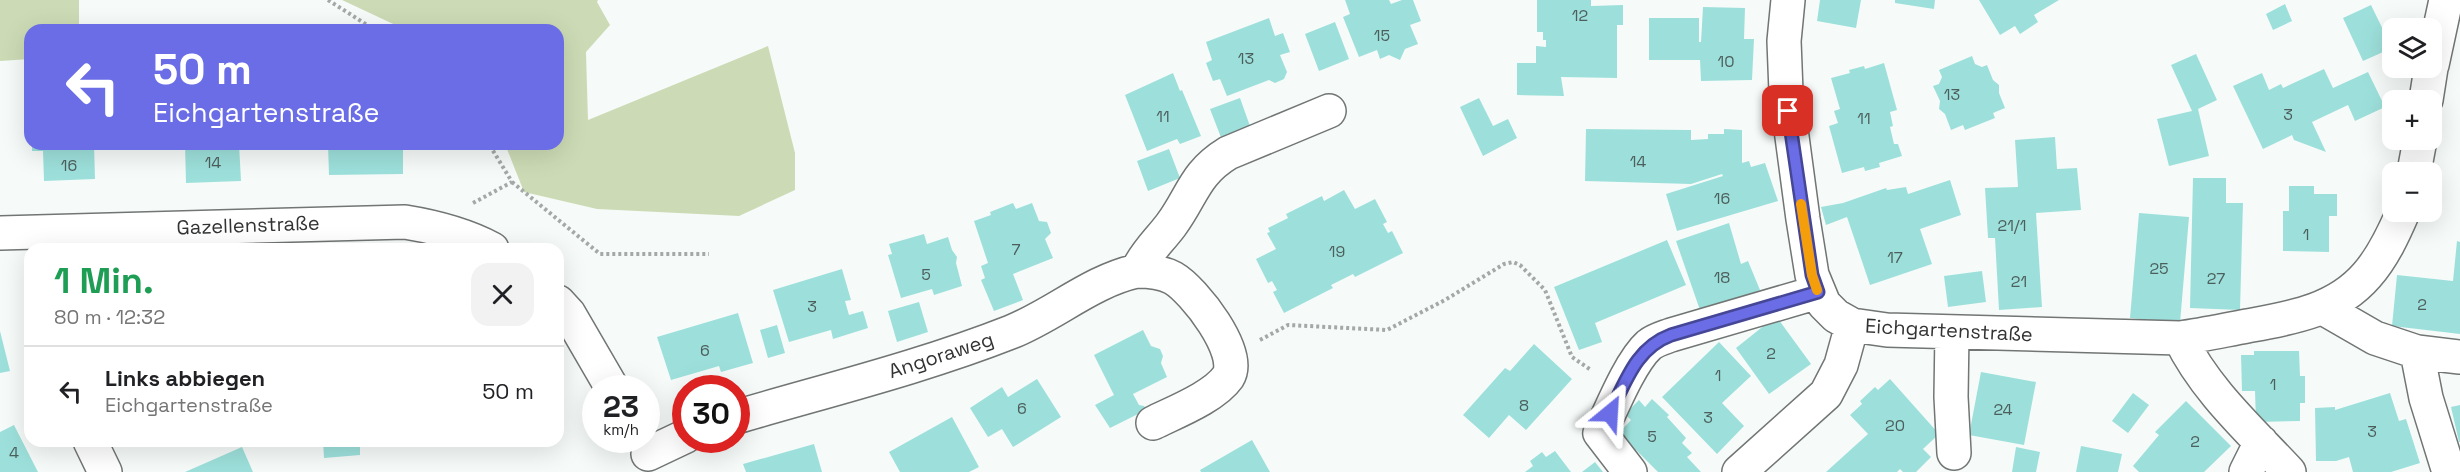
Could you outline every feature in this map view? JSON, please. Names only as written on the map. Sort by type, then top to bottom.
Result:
[{"type":"street","name":"Eichgartenstraße","points":[[1788,0],[1784,41],[1786,92],[1812,275],[1824,304],[1836,316],[1852,326],[1887,330],[2180,338],[2294,318],[2334,301]]},
{"type":"street","points":[[2442,18],[2446,0]]},
{"type":"street","points":[[1137,271],[1151,247],[1169,228],[1185,204],[1198,179],[1214,161],[1329,111]]},
{"type":"street","name":"Gazellenstraße","points":[[0,233],[41,241],[370,221],[405,222],[439,227],[481,243]]},
{"type":"street","points":[[2398,222],[2390,240],[2367,275],[2334,301],[2348,324],[2375,338],[2417,352],[2460,357]]},
{"type":"street","name":"Angoraweg","points":[[750,413],[898,369],[1013,331],[1045,317],[1110,279],[1137,271],[1151,271],[1173,278],[1190,291],[1226,344],[1230,356]]},
{"type":"street","points":[[1630,472],[1600,434],[1642,352],[1652,343],[1671,335],[1818,292]]},
{"type":"street","points":[[564,309],[604,375]]},
{"type":"street","points":[[1757,466],[1826,394],[1841,365],[1852,326]]},
{"type":"street","points":[[1952,332],[1951,397],[1954,453]]},
{"type":"street","points":[[2180,338],[2192,364],[2289,472]]},
{"type":"street","points":[[2417,352],[2426,398],[2449,472]]},
{"type":"street","points":[[1153,423],[1220,386],[1229,376],[1232,363],[1230,356]]},
{"type":"street","points":[[2246,472],[2261,442]]},
{"type":"street","points":[[649,455],[672,443]]},
{"type":"street","points":[[93,447],[105,472]]},
{"type":"path","points":[[328,0],[366,24]]},
{"type":"path","points":[[493,150],[512,182],[600,254],[709,254]]},
{"type":"path","points":[[439,227],[473,203],[512,182]]},
{"type":"path","points":[[1230,356],[1288,326],[1388,330],[1445,300],[1504,264],[1513,262],[1520,265],[1545,290],[1572,357],[1620,392]]},
{"type":"green space","points":[[0,0],[79,0],[79,24],[24,24],[24,59],[0,61]]},
{"type":"green space","points":[[342,0],[598,0],[610,25],[586,52],[588,120],[768,46],[795,153],[795,190],[739,216],[597,209],[524,192],[507,150],[564,150],[564,24],[393,24]]},
{"type":"building","points":[[1345,0],[1389,0],[1391,4],[1402,0],[1413,0],[1421,21],[1410,25],[1418,44],[1405,49],[1400,60],[1389,55],[1380,59],[1377,50],[1359,57],[1343,17],[1350,14]]},
{"type":"building","points":[[1537,0],[1591,0],[1591,6],[1623,5],[1623,25],[1617,25],[1617,78],[1561,77],[1564,96],[1517,95],[1517,63],[1536,63],[1536,46],[1546,47],[1543,32],[1537,32]]},
{"type":"building","points":[[1820,0],[1861,0],[1856,28],[1817,21]]},
{"type":"building","points":[[1895,0],[1935,0],[1934,9],[1895,3]]},
{"type":"building","points":[[1979,0],[2059,0],[2034,15],[2038,22],[2020,34],[2015,26],[2000,35]]},
{"type":"building","points":[[2285,4],[2292,21],[2273,30],[2266,14]]},
{"type":"building","points":[[2371,5],[2382,28],[2382,52],[2363,61],[2343,18]]},
{"type":"building","points":[[1703,7],[1745,8],[1744,39],[1754,39],[1752,80],[1701,81],[1700,60],[1649,60],[1649,18],[1699,18],[1699,42],[1701,42]]},
{"type":"building","points":[[1269,18],[1275,36],[1283,33],[1290,52],[1280,55],[1287,72],[1284,79],[1275,83],[1269,80],[1227,96],[1220,79],[1213,81],[1206,63],[1212,60],[1206,42]]},
{"type":"building","points":[[1335,22],[1349,59],[1319,71],[1305,34]]},
{"type":"building","points":[[2196,54],[2217,100],[2198,109],[2209,156],[2169,166],[2157,119],[2192,111],[2171,65]]},
{"type":"building","points":[[1972,56],[1975,64],[1982,67],[1987,65],[1993,80],[1999,85],[1999,93],[2005,108],[1993,113],[1995,118],[1965,130],[1963,125],[1951,130],[1945,114],[1939,109],[1940,101],[1933,86],[1939,84],[1942,77],[1939,70]]},
{"type":"building","points":[[1884,63],[1897,110],[1890,112],[1893,126],[1890,127],[1894,144],[1898,144],[1902,156],[1879,163],[1880,167],[1865,171],[1864,167],[1842,173],[1829,126],[1838,123],[1834,111],[1840,109],[1831,78],[1850,73],[1849,70],[1864,66],[1865,69]]},
{"type":"building","points":[[2324,69],[2333,88],[2368,72],[2382,101],[2382,108],[2355,121],[2348,105],[2312,122],[2326,152],[2294,140],[2292,135],[2263,149],[2233,86],[2262,73],[2269,90],[2281,84],[2283,88]]},
{"type":"building","points":[[1173,73],[1201,136],[1180,144],[1177,139],[1147,151],[1125,95]]},
{"type":"building","points":[[1240,98],[1251,129],[1222,140],[1210,109]]},
{"type":"building","points":[[1479,98],[1493,126],[1508,119],[1517,138],[1483,156],[1460,107]]},
{"type":"building","points":[[1586,129],[1691,130],[1691,140],[1708,139],[1708,134],[1724,134],[1724,129],[1742,130],[1742,163],[1749,161],[1751,167],[1765,163],[1778,201],[1677,231],[1666,194],[1723,176],[1722,174],[1691,184],[1585,181]]},
{"type":"building","points":[[2055,137],[2057,169],[2077,168],[2081,210],[2036,213],[2042,307],[1999,310],[1995,238],[1988,238],[1985,188],[2018,187],[2015,140]]},
{"type":"building","points":[[1169,149],[1180,178],[1148,191],[1137,161]]},
{"type":"building","points":[[94,150],[95,179],[44,181],[43,151],[32,151]]},
{"type":"building","points":[[185,150],[239,150],[241,181],[186,183]]},
{"type":"building","points":[[328,150],[403,150],[403,174],[329,175]]},
{"type":"building","points":[[2193,178],[2226,178],[2226,203],[2243,203],[2240,310],[2190,308]]},
{"type":"building","points":[[1950,180],[1961,215],[1920,229],[1932,264],[1870,285],[1847,217],[1826,225],[1821,207],[1843,203],[1886,188],[1887,190],[1906,187],[1908,194]]},
{"type":"building","points":[[2289,186],[2314,186],[2314,194],[2337,194],[2337,216],[2329,216],[2329,252],[2283,251],[2283,211],[2289,211]]},
{"type":"building","points":[[1344,190],[1355,209],[1375,199],[1387,222],[1383,224],[1388,233],[1392,231],[1403,253],[1355,277],[1353,274],[1331,285],[1333,288],[1284,313],[1273,292],[1277,290],[1272,281],[1268,283],[1256,259],[1276,249],[1267,233],[1270,232],[1268,228],[1288,218],[1286,214],[1322,196],[1324,201]]},
{"type":"building","points":[[1013,203],[1016,209],[1032,203],[1039,221],[1047,222],[1051,233],[1045,239],[1053,258],[1013,274],[1023,300],[994,311],[981,280],[985,278],[981,266],[988,263],[974,221]]},
{"type":"building","points":[[2139,213],[2189,217],[2180,323],[2130,318]]},
{"type":"building","points":[[1729,223],[1741,264],[1748,261],[1760,290],[1701,313],[1676,241]]},
{"type":"building","points":[[924,234],[927,244],[948,237],[957,257],[956,263],[962,286],[934,295],[932,289],[901,298],[888,255],[892,254],[889,244]]},
{"type":"building","points":[[1667,240],[1686,285],[1595,323],[1602,342],[1579,350],[1554,287]]},
{"type":"building","points":[[2457,241],[2460,242],[2460,334],[2392,326],[2397,275],[2453,281]]},
{"type":"building","points":[[842,269],[851,300],[845,301],[849,315],[863,311],[868,328],[833,339],[831,330],[789,342],[773,290]]},
{"type":"building","points":[[1982,271],[1986,302],[1948,307],[1944,276]]},
{"type":"building","points":[[919,302],[928,332],[897,342],[888,311]]},
{"type":"building","points":[[738,313],[753,363],[721,372],[719,366],[688,375],[672,375],[671,380],[657,337]]},
{"type":"building","points":[[1776,316],[1811,364],[1769,394],[1736,348]]},
{"type":"building","points":[[777,325],[785,353],[768,358],[760,330]]},
{"type":"building","points":[[1143,330],[1151,346],[1160,349],[1163,356],[1161,363],[1167,377],[1133,394],[1139,405],[1144,406],[1146,410],[1110,428],[1095,405],[1114,395],[1094,355]]},
{"type":"building","points":[[0,331],[10,371],[0,373]]},
{"type":"building","points":[[1719,342],[1751,376],[1722,403],[1744,426],[1717,454],[1662,397]]},
{"type":"building","points":[[1534,344],[1572,379],[1526,430],[1509,415],[1489,438],[1463,415],[1505,368],[1510,371]]},
{"type":"building","points":[[2254,351],[2299,351],[2300,376],[2305,376],[2305,403],[2300,403],[2300,421],[2256,422],[2255,391],[2242,391],[2241,355],[2254,355]]},
{"type":"building","points":[[1981,372],[2036,382],[2024,445],[1969,435]]},
{"type":"building","points":[[1037,379],[1061,417],[1013,447],[1002,429],[988,437],[970,408],[1002,387],[1008,397]]},
{"type":"building","points":[[1890,379],[1939,434],[1923,449],[1931,457],[1916,472],[1903,472],[1900,469],[1897,472],[1826,472],[1868,434],[1850,415],[1862,404],[1860,401],[1875,387],[1878,390]]},
{"type":"building","points":[[2133,393],[2149,405],[2128,433],[2112,421]]},
{"type":"building","points":[[2390,393],[2399,421],[2406,419],[2420,463],[2391,472],[2353,472],[2349,457],[2336,461],[2316,461],[2315,408],[2335,407],[2335,410]]},
{"type":"building","points":[[1652,399],[1669,415],[1667,417],[1686,438],[1682,443],[1692,453],[1687,457],[1701,472],[1658,472],[1636,450],[1632,453],[1630,450],[1633,447],[1619,433],[1631,420],[1625,414],[1639,400],[1645,407]]},
{"type":"building","points":[[2186,401],[2231,446],[2204,472],[2139,472],[2133,466],[2159,435],[2155,432]]},
{"type":"building","points":[[2460,405],[2460,442],[2459,442],[2451,407]]},
{"type":"building","points":[[952,417],[979,467],[969,472],[900,472],[889,452]]},
{"type":"building","points":[[14,425],[38,472],[0,472],[0,432]]},
{"type":"building","points":[[1252,440],[1270,472],[1201,472],[1200,470]]},
{"type":"building","points":[[814,444],[822,472],[746,472],[743,464]]},
{"type":"building","points":[[2081,446],[2122,454],[2118,472],[2076,472]]},
{"type":"building","points":[[242,447],[253,472],[185,472]]},
{"type":"building","points":[[323,447],[360,447],[360,455],[324,458]]},
{"type":"building","points":[[2016,447],[2040,452],[2036,472],[2012,472]]},
{"type":"building","points":[[1555,451],[1571,472],[1525,472],[1533,466],[1530,461],[1542,452],[1546,457]]},
{"type":"building","points":[[1595,462],[1603,472],[1582,472]]},
{"type":"slow traffic","points":[[1801,204],[1812,275],[1817,290]]},
{"type":"route","points":[[1610,413],[1642,352],[1652,343],[1671,335],[1818,292],[1812,275],[1788,111]]}]
